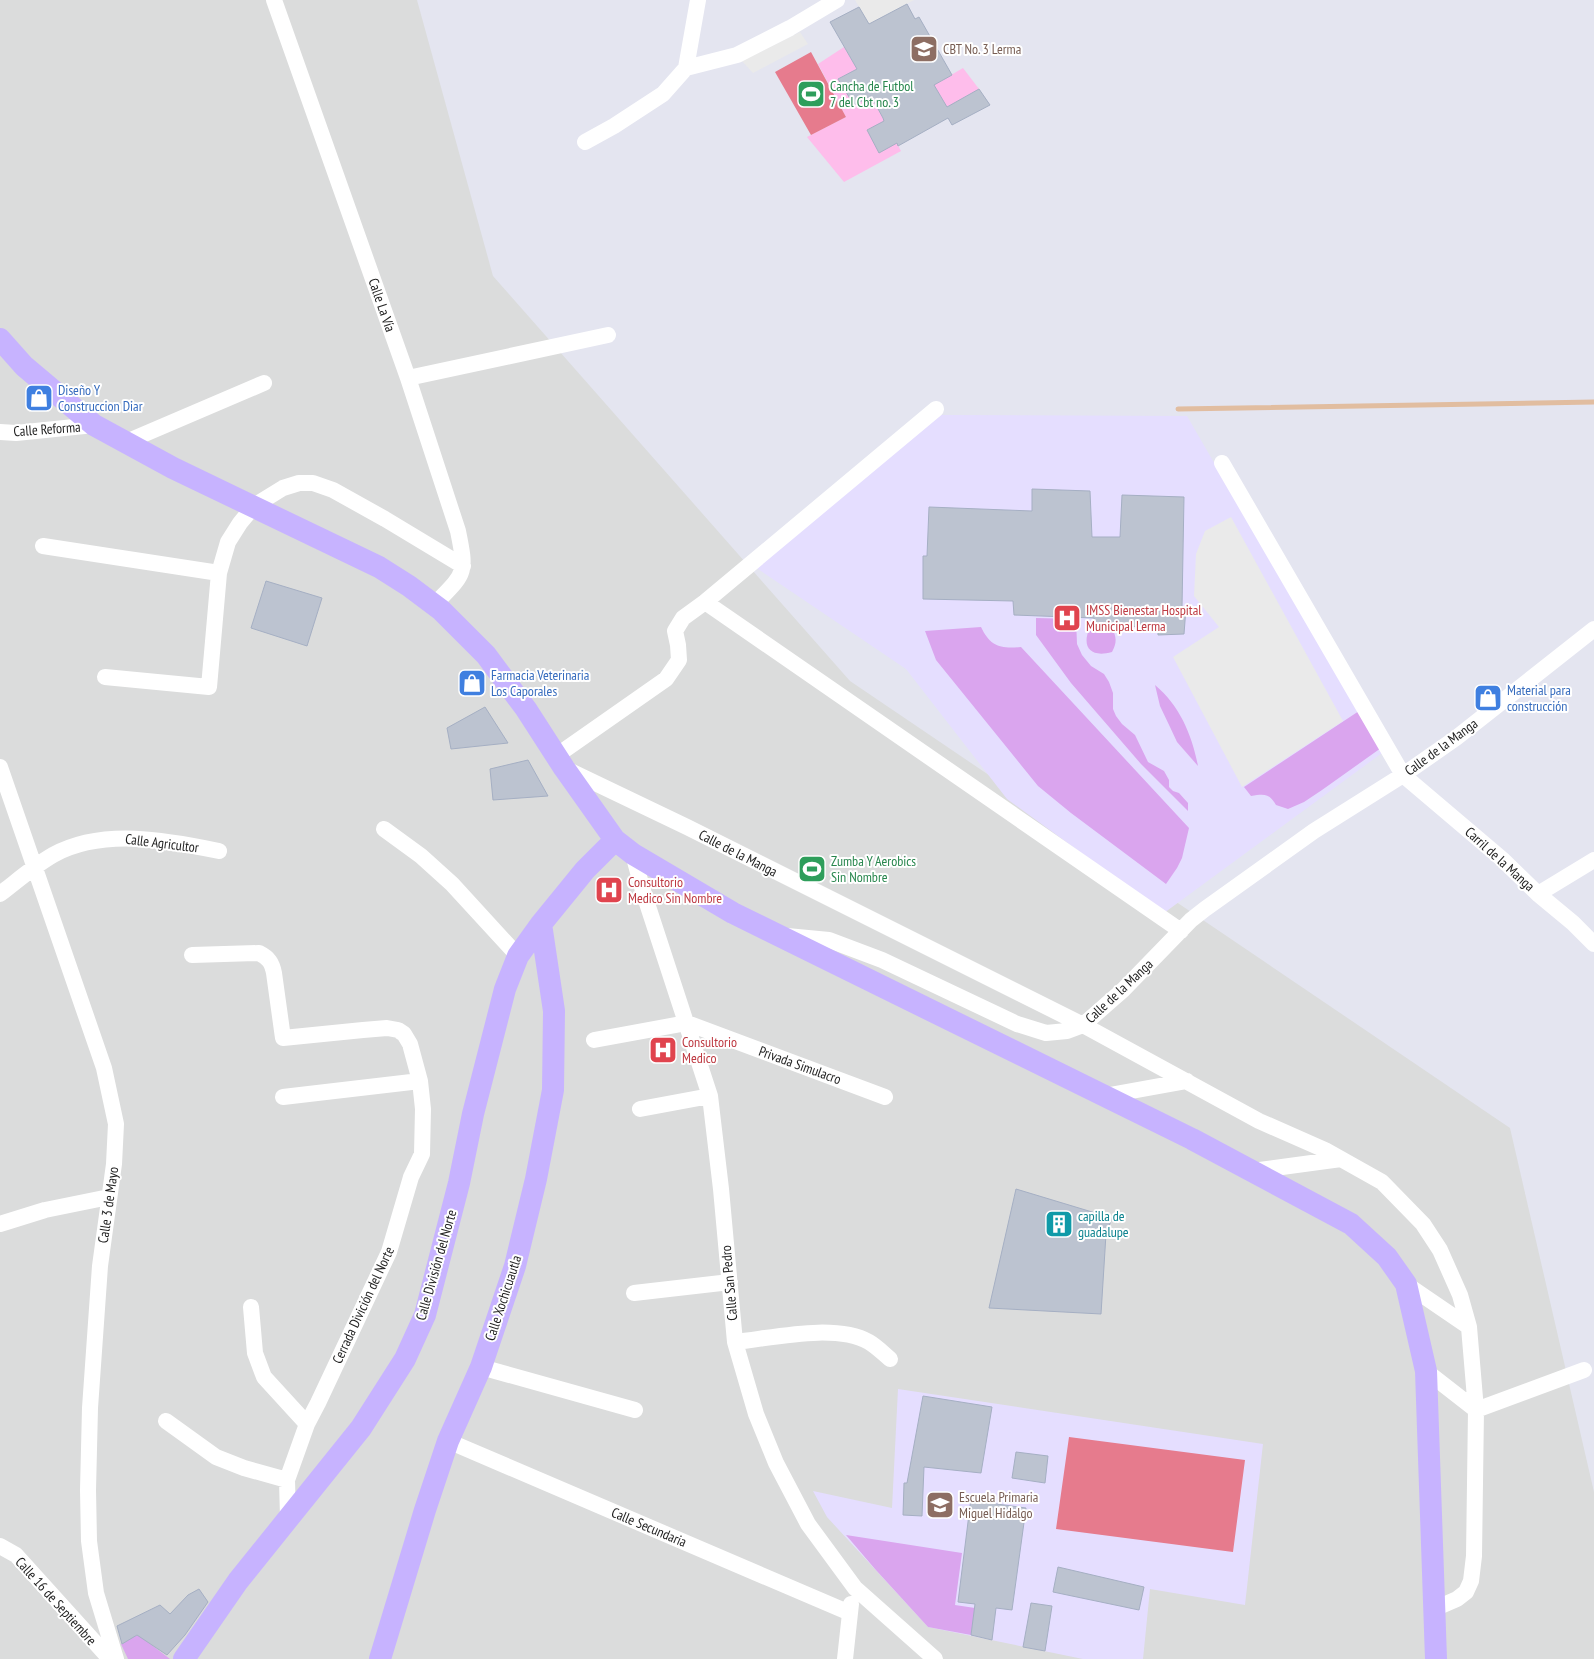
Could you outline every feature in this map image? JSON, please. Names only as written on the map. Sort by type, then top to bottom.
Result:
[{"type":"main road","points":[[0,339],[24,366],[94,426],[172,468],[378,567],[410,586],[434,605],[486,655],[526,709],[560,762],[615,840],[633,854],[733,913],[1192,1139],[1351,1224],[1387,1258],[1406,1284],[1426,1371],[1436,1659]]},
{"type":"main road","name":"Calle División del Norte","points":[[184,1659],[238,1581],[361,1428],[405,1359],[425,1315],[505,989],[518,956],[541,924],[585,870],[615,840]]},
{"type":"main road","name":"Calle Xochicuautla","points":[[380,1659],[448,1441],[481,1367],[515,1266],[536,1179],[553,1090],[554,1011],[541,924]]},
{"type":"street","name":"Calle La Vía","points":[[274,0],[408,378],[458,531],[463,566]]},
{"type":"street","points":[[585,142],[614,126],[663,94],[686,68],[698,0]]},
{"type":"street","points":[[686,68],[737,55],[790,28],[837,0]]},
{"type":"street","points":[[408,378],[608,335]]},
{"type":"street","points":[[126,442],[264,383]]},
{"type":"street","points":[[560,762],[666,680],[679,660],[678,644],[674,631],[683,618],[705,602],[936,409]]},
{"type":"street","name":"Calle Reforma","points":[[0,432],[16,433],[94,426]]},
{"type":"street","name":"Carril de la Manga","points":[[1222,463],[1403,775],[1502,859],[1594,944]]},
{"type":"street","points":[[105,677],[209,687],[219,573],[228,542],[254,506],[283,488],[298,483],[313,483],[333,490],[463,566],[461,576],[434,605]]},
{"type":"street","points":[[43,546],[219,573]]},
{"type":"street","points":[[705,602],[1181,931]]},
{"type":"street","name":"Calle de la Manga","points":[[560,762],[1083,1025],[1123,990],[1191,920],[1314,831],[1403,775],[1456,738],[1594,629]]},
{"type":"street","name":"Calle 3 de Mayo","points":[[0,766],[104,1068],[116,1124],[114,1164],[100,1266],[92,1370],[88,1490],[89,1541],[96,1593],[116,1659]]},
{"type":"street","points":[[384,829],[421,856],[452,884],[518,956]]},
{"type":"street","name":"Calle Agricultor","points":[[0,894],[53,855],[76,845],[119,838],[175,842],[218,851]]},
{"type":"street","name":"Calle San Pedro","points":[[633,854],[643,891],[710,1096],[735,1342],[756,1414],[776,1463],[808,1524],[855,1588],[882,1614],[935,1659]]},
{"type":"street","points":[[1538,894],[1594,860]]},
{"type":"street","points":[[780,936],[829,940],[882,960],[1017,1024],[1046,1032],[1067,1031],[1083,1025],[1259,1121],[1325,1150],[1382,1182],[1423,1224],[1440,1250],[1460,1295],[1468,1327],[1476,1410],[1474,1556],[1471,1581],[1466,1592],[1434,1609]]},
{"type":"street","name":"Cerrada Divición del Norte","points":[[192,955],[259,953],[267,957],[272,963],[283,1038],[387,1028],[398,1030],[404,1034],[410,1044],[420,1081],[422,1154],[411,1177],[390,1252],[318,1403],[306,1424],[287,1480],[288,1517]]},
{"type":"street","points":[[594,1040],[687,1023]]},
{"type":"street","name":"Privada Simulacro","points":[[687,1023],[885,1097]]},
{"type":"street","points":[[283,1097],[420,1081]]},
{"type":"street","points":[[1104,1096],[1187,1081]]},
{"type":"street","points":[[640,1109],[710,1096]]},
{"type":"street","points":[[1252,1171],[1342,1159]]},
{"type":"street","points":[[0,1224],[45,1210],[109,1197]]},
{"type":"street","points":[[634,1293],[730,1282]]},
{"type":"street","points":[[1406,1284],[1468,1327]]},
{"type":"street","points":[[251,1307],[255,1353],[264,1377],[306,1424]]},
{"type":"street","points":[[735,1342],[826,1332],[845,1333],[869,1342],[890,1358]]},
{"type":"street","points":[[481,1367],[636,1410]]},
{"type":"street","points":[[1476,1410],[1584,1370]]},
{"type":"street","points":[[1426,1371],[1476,1410]]},
{"type":"street","points":[[166,1421],[216,1457],[244,1468],[287,1480]]},
{"type":"street","name":"Calle Secundaria","points":[[448,1441],[850,1613]]},
{"type":"street","name":"Calle 16 de Septiembre","points":[[0,1546],[16,1555],[110,1659]]},
{"type":"street","points":[[845,1659],[855,1588]]},
{"type":"shaded area","points":[[0,0],[417,0],[493,276],[850,681],[1510,1128],[1594,1492],[1594,1659],[0,1659]]},
{"type":"shaded area","points":[[855,0],[914,0],[869,24]]},
{"type":"shaded area","points":[[800,32],[808,44],[753,73],[742,61]]},
{"type":"shaded area","points":[[844,47],[857,69],[838,79],[854,105],[871,96],[901,151],[844,182],[807,137],[846,117],[818,64]]},
{"type":"shaded area","name":"Cancha de Futbol 7 del Cbt no. 3","points":[[811,52],[846,117],[811,135],[775,72]]},
{"type":"shaded area","points":[[963,68],[979,89],[947,107],[934,85]]},
{"type":"shaded area","name":"IMSS Bienestar Hospital Municipal Lerma","points":[[941,415],[1187,416],[1382,753],[1164,913],[1007,799],[906,669],[755,567]]},
{"type":"shaded area","points":[[1231,517],[1343,721],[1242,787],[1173,657],[1219,627],[1194,596],[1196,554],[1205,531]]},
{"type":"shaded area","points":[[1036,618],[1076,619],[1077,644],[1082,655],[1091,666],[1104,674],[1109,682],[1113,693],[1113,709],[1116,716],[1135,735],[1148,762],[1164,771],[1169,780],[1169,787],[1179,793],[1188,803],[1188,811],[1141,764],[1071,683],[1036,635]]},
{"type":"shaded area","points":[[1099,625],[1111,627],[1113,630],[1116,640],[1112,652],[1093,652],[1087,645],[1087,634],[1090,627]]},
{"type":"shaded area","points":[[981,627],[988,638],[996,645],[1001,647],[1021,647],[1189,828],[1182,858],[1166,884],[1038,786],[936,660],[925,631]]},
{"type":"shaded area","points":[[1155,685],[1164,693],[1184,722],[1198,766],[1177,742],[1160,706]]},
{"type":"shaded area","points":[[1359,711],[1381,748],[1304,802],[1288,809],[1276,805],[1266,795],[1251,796],[1244,787]]},
{"type":"shaded area","name":"Escuela Primaria Miguel Hidalgo","points":[[898,1389],[1263,1444],[1245,1605],[1150,1589],[1143,1659],[1083,1659],[928,1627],[827,1517],[813,1491],[892,1508]]},
{"type":"shaded area","points":[[1069,1437],[1245,1460],[1233,1552],[1056,1529]]},
{"type":"shaded area","points":[[846,1535],[962,1553],[955,1605],[975,1608],[971,1635],[928,1627]]},
{"type":"shaded area","points":[[127,1636],[140,1636],[170,1659],[128,1659],[121,1644],[128,1640]]},
{"type":"building","points":[[907,4],[915,19],[919,17],[952,75],[934,85],[947,107],[979,89],[990,105],[952,125],[948,118],[898,146],[897,143],[879,153],[867,130],[884,121],[883,118],[871,96],[854,105],[838,79],[857,69],[830,22],[859,7],[869,24]]},
{"type":"building","name":"IMSS Bienestar Hospital Municipal Lerma","points":[[1032,489],[1090,491],[1092,537],[1120,537],[1122,495],[1184,497],[1182,607],[1186,608],[1184,634],[1158,635],[1158,628],[1095,624],[1094,618],[1014,615],[1013,601],[923,599],[923,556],[927,556],[929,507],[1032,511]]},
{"type":"building","points":[[266,581],[322,598],[307,646],[251,628]]},
{"type":"building","points":[[485,707],[508,743],[451,749],[447,728]]},
{"type":"building","points":[[528,760],[548,796],[493,800],[490,769]]},
{"type":"building","name":"capilla de guadalupe","points":[[1016,1189],[1112,1218],[1106,1234],[1101,1314],[989,1308]]},
{"type":"building","points":[[923,1396],[992,1407],[981,1473],[924,1467],[922,1516],[903,1515],[904,1483],[907,1483]]},
{"type":"building","points":[[1016,1452],[1048,1456],[1045,1483],[1012,1478]]},
{"type":"building","points":[[971,1498],[991,1501],[990,1503],[1026,1508],[1012,1610],[996,1608],[992,1640],[971,1635],[975,1604],[958,1602]]},
{"type":"building","points":[[1058,1567],[1144,1587],[1139,1610],[1053,1592]]},
{"type":"building","points":[[199,1589],[208,1602],[185,1635],[167,1655],[137,1635],[122,1644],[117,1626],[160,1605],[170,1614],[188,1595]]},
{"type":"building","points":[[1031,1603],[1052,1606],[1045,1651],[1023,1647]]},
{"type":"waterway","points":[[1178,409],[1594,402]]},
{"type":"place","name":"CBT No. 3 Lerma","points":[[924,49]]},
{"type":"place","name":"Cancha de Futbol 7 del Cbt no. 3","points":[[811,94]]},
{"type":"place","name":"Diseño Y Construccion Diar","points":[[39,398]]},
{"type":"place","name":"IMSS Bienestar Hospital Municipal Lerma","points":[[1067,618]]},
{"type":"place","name":"Farmacia Veterinaria Los Caporales","points":[[472,683]]},
{"type":"place","name":"Material para construcción","points":[[1488,698]]},
{"type":"place","name":"Zumba Y Aerobics Sin Nombre","points":[[812,869]]},
{"type":"place","name":"Consultorio Medico Sin Nombre","points":[[609,890]]},
{"type":"place","name":"Consultorio Medico","points":[[663,1050]]},
{"type":"place","name":"capilla de guadalupe","points":[[1059,1224]]},
{"type":"place","name":"Escuela Primaria Miguel Hidalgo","points":[[940,1505]]}]
